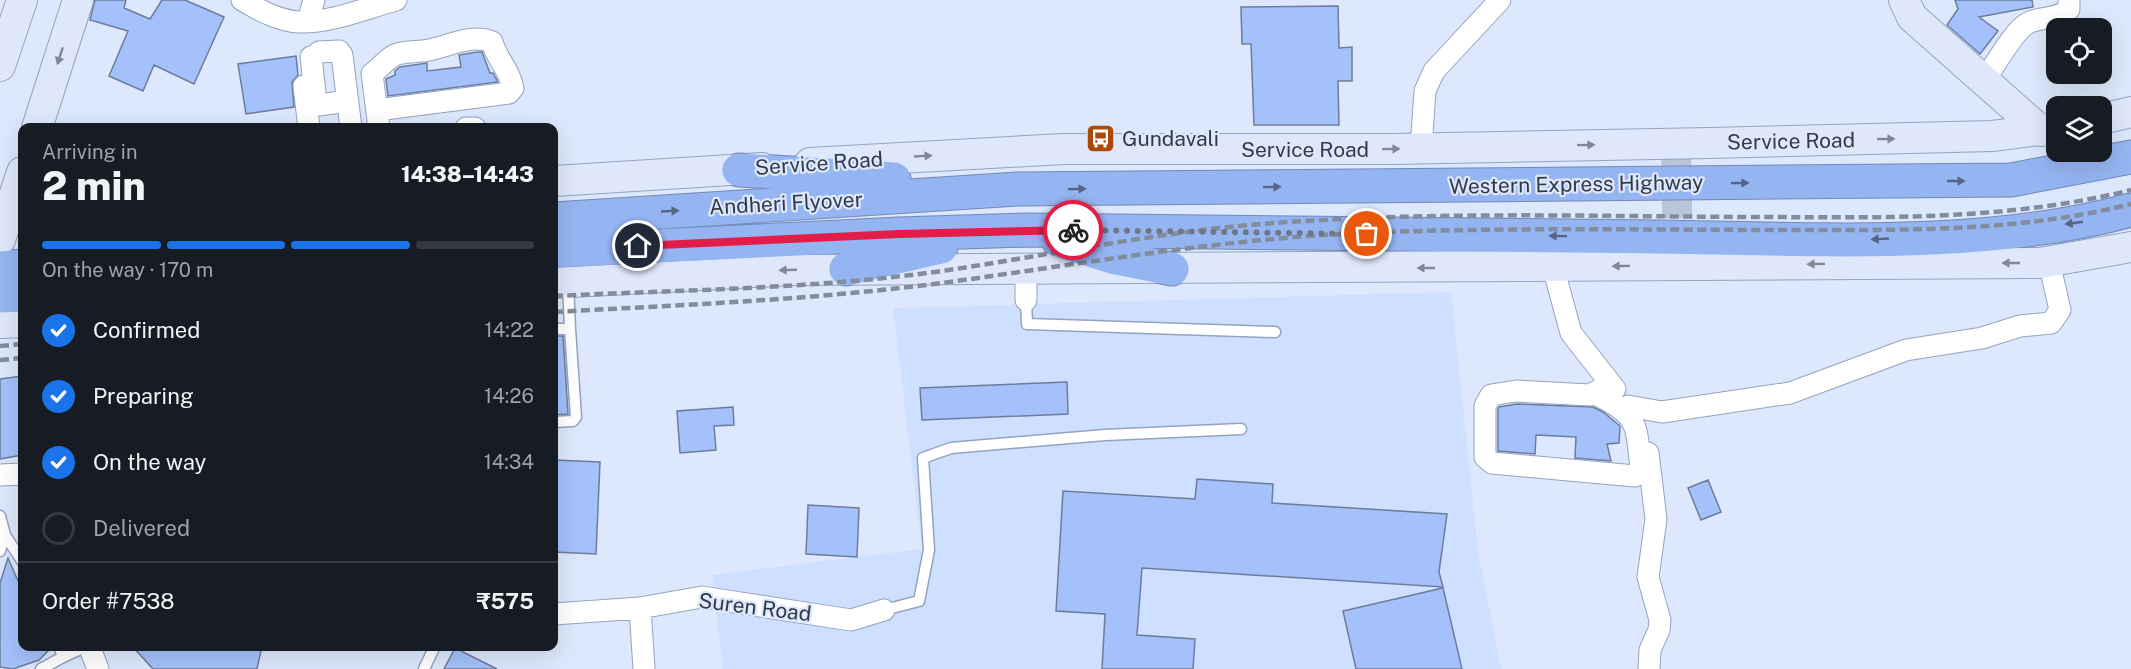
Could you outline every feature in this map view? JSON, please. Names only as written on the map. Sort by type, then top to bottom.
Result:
[{"type":"highway","name":"Western Express Highway","points":[[1018,189],[2011,180],[2131,157]]},
{"type":"highway","points":[[739,170],[1018,189]]},
{"type":"highway","name":"Andheri Flyover","points":[[558,219],[1018,189]]},
{"type":"highway","points":[[846,269],[935,248],[985,241],[1028,230],[1860,240],[2016,231],[2093,220],[2131,210]]},
{"type":"highway","points":[[1028,230],[1112,257],[1172,269]]},
{"type":"highway","name":"Andheri Flyover","points":[[558,251],[1028,230]]},
{"type":"highway","points":[[0,268],[18,266]]},
{"type":"highway","points":[[0,296],[18,295]]},
{"type":"street","points":[[2,56],[22,0]]},
{"type":"street","points":[[39,123],[78,0]]},
{"type":"street","points":[[242,0],[263,12],[298,22],[396,0]]},
{"type":"street","points":[[308,20],[314,0]]},
{"type":"street","points":[[1421,148],[1425,91],[1434,71],[1500,0]]},
{"type":"street","points":[[1904,0],[1912,17],[1984,81],[2046,127]]},
{"type":"street","points":[[1984,81],[2020,30],[2029,23],[2062,15],[2069,9],[2069,0]]},
{"type":"street","points":[[467,39],[484,39],[492,42],[497,57],[510,70],[513,88],[509,93],[378,118],[372,74],[390,57],[398,54],[427,51],[467,39]]},
{"type":"street","points":[[310,56],[339,51],[342,55],[350,123]]},
{"type":"street","points":[[310,56],[316,102],[319,105],[348,101]]},
{"type":"street","points":[[309,123],[310,56]]},
{"type":"street","points":[[2112,117],[2131,112]]},
{"type":"street","name":"Service Road","points":[[558,181],[739,170],[856,159],[1064,149],[1421,148],[1992,136],[2046,129]]},
{"type":"street","points":[[7,229],[18,187]]},
{"type":"street","points":[[561,283],[846,269],[1026,285],[1172,269],[2049,262],[2131,247]]},
{"type":"street","points":[[1553,267],[1571,333],[1601,387],[1623,407],[1637,429],[1641,469],[1635,476],[1492,463],[1485,456],[1485,406],[1491,394],[1509,391],[1601,387],[1628,405],[1662,412],[1790,393],[1906,350],[1982,338],[2020,326],[2051,322],[2060,310],[2049,262]]},
{"type":"street","points":[[0,323],[18,322]]},
{"type":"street","points":[[1628,405],[1640,426],[1647,445],[1656,519],[1647,566],[1660,620],[1659,630],[1650,650],[1649,669]]},
{"type":"street","name":"Suren Road","points":[[558,614],[640,608],[702,597],[851,620],[884,610]]},
{"type":"street","points":[[640,608],[644,669]]},
{"type":"street","points":[[90,651],[98,669]]},
{"type":"lane","points":[[558,422],[573,421],[576,417],[570,328],[561,283]]},
{"type":"lane","points":[[1026,285],[1027,324],[1275,332]]},
{"type":"lane","points":[[558,329],[570,328]]},
{"type":"lane","points":[[884,610],[919,601],[929,550],[923,458],[951,448],[1105,435],[1241,429]]},
{"type":"lane","points":[[0,516],[4,535],[18,555]]},
{"type":"lane","points":[[0,551],[4,535]]},
{"type":"lane","points":[[61,651],[63,657]]},
{"type":"lane","points":[[40,669],[77,651]]},
{"type":"lane","points":[[424,669],[433,651]]},
{"type":"shaded area","points":[[1451,292],[1478,551],[1501,669],[723,669],[712,575],[922,549],[893,308]]},
{"type":"building","points":[[95,0],[126,0],[124,8],[150,19],[162,0],[185,0],[224,17],[194,84],[154,65],[143,91],[109,76],[128,31],[90,20]]},
{"type":"building","points":[[1955,0],[2032,0],[2033,7],[1979,17],[1998,31],[1980,54],[1947,25],[1958,9]]},
{"type":"building","points":[[1338,6],[1339,48],[1352,47],[1352,81],[1338,81],[1339,125],[1254,125],[1251,44],[1242,44],[1241,7]]},
{"type":"building","points":[[482,52],[490,73],[493,73],[498,82],[388,96],[386,79],[395,75],[395,71],[400,67],[427,63],[427,71],[461,67],[459,55]]},
{"type":"building","points":[[296,56],[298,75],[292,82],[294,107],[246,114],[238,64]]},
{"type":"building","points":[[558,336],[563,336],[568,414],[558,415]]},
{"type":"building","points":[[18,377],[18,456],[0,459],[0,379]]},
{"type":"building","points":[[1067,382],[1068,414],[922,420],[920,388]]},
{"type":"building","points":[[1517,404],[1593,407],[1603,412],[1620,426],[1619,443],[1607,444],[1611,461],[1575,458],[1576,437],[1536,435],[1535,454],[1498,451],[1498,409]]},
{"type":"building","points":[[733,407],[734,425],[714,426],[716,450],[680,453],[677,411]]},
{"type":"building","points":[[558,460],[600,462],[596,554],[558,552]]},
{"type":"building","points":[[1197,479],[1273,484],[1272,503],[1447,514],[1439,572],[1443,587],[1142,568],[1137,635],[1195,639],[1193,669],[1102,669],[1105,614],[1056,611],[1063,491],[1195,499]]},
{"type":"building","points":[[1708,480],[1721,512],[1701,520],[1688,488]]},
{"type":"building","points":[[808,505],[859,508],[857,557],[806,554]]},
{"type":"building","points":[[8,558],[18,581],[18,651],[48,651],[39,660],[13,669],[0,667],[0,583]]},
{"type":"building","points":[[1443,588],[1462,669],[1356,669],[1343,611]]},
{"type":"building","points":[[137,651],[261,651],[257,669],[153,669]]},
{"type":"building","points":[[453,651],[461,651],[497,669],[444,669]]},
{"type":"tunnel","points":[[1676,143],[1678,262]]},
{"type":"railway","points":[[558,296],[744,288],[888,278],[1156,236],[1244,225],[1350,219],[1532,215],[1909,217],[2043,207],[2131,190]]},
{"type":"railway","points":[[558,312],[887,290],[1200,247],[1307,236],[1468,230],[1962,228],[2047,220],[2131,204]]},
{"type":"railway","points":[[0,346],[18,344]]},
{"type":"railway","points":[[0,360],[18,358]]},
{"type":"way so far","points":[[1073,230],[1367,234]]},
{"type":"place","name":"Gundavali","points":[[1101,138]]},
{"type":"route","points":[[638,246],[899,234],[1073,230]]}]
